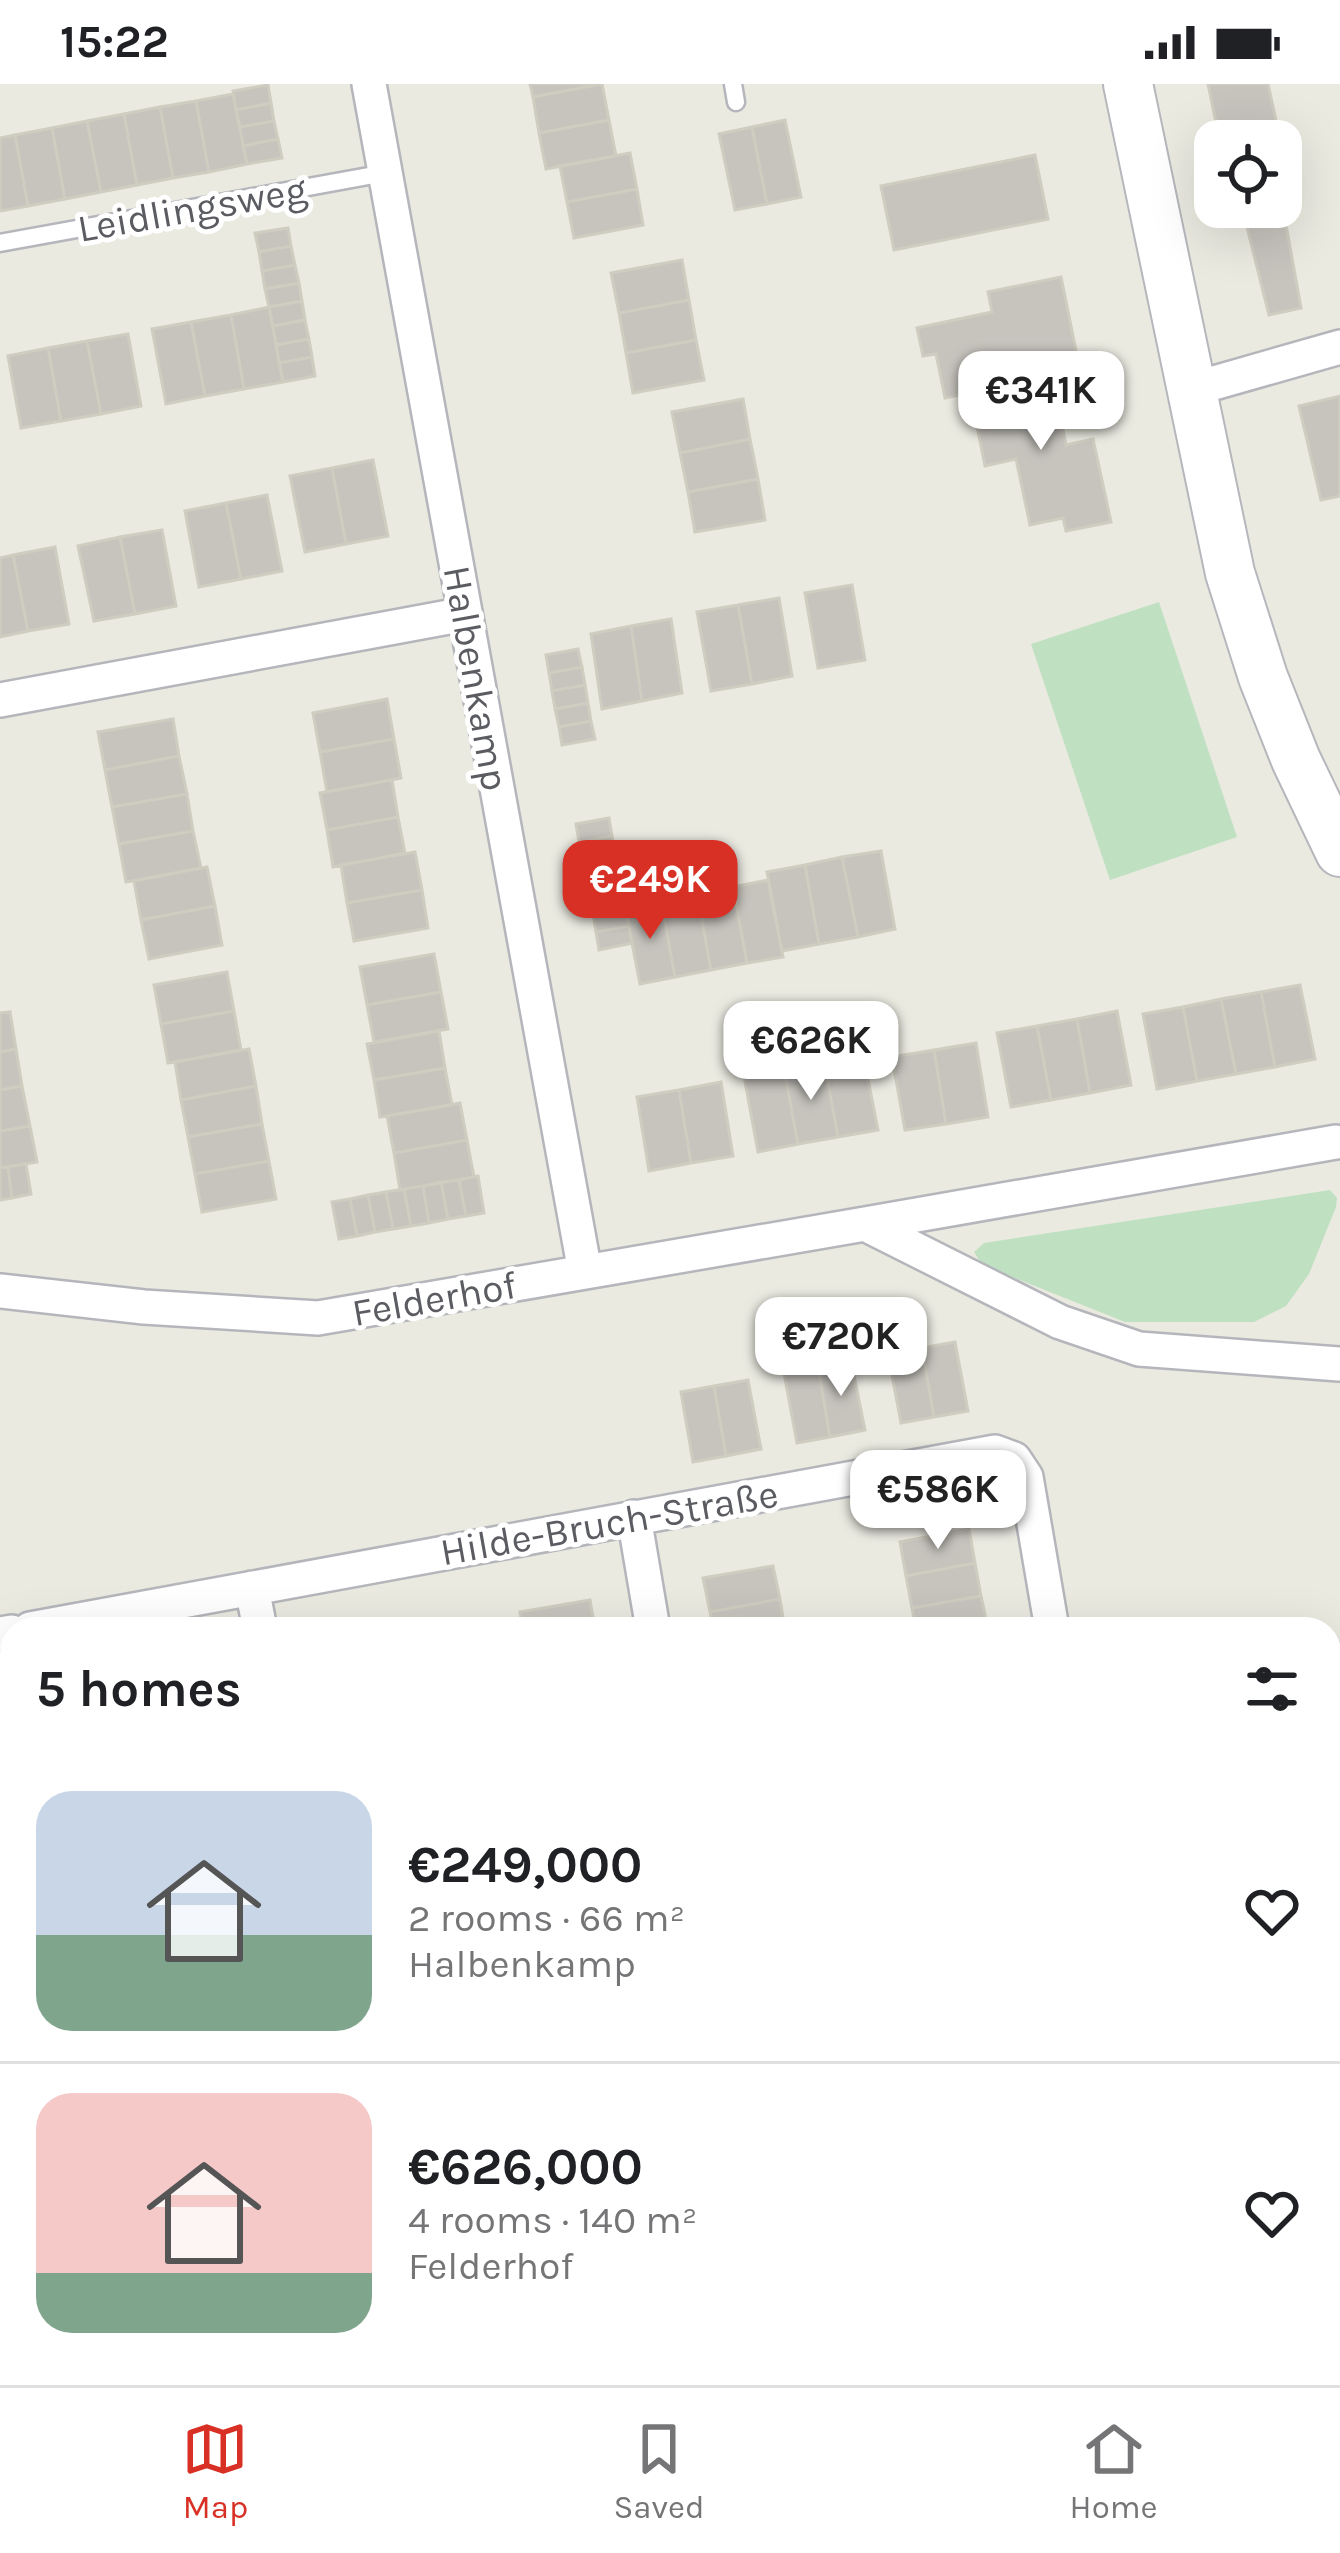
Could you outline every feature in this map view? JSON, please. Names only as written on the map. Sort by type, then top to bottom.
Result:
[{"type":"main road","points":[[1128,84],[1230,574],[1296,760],[1340,852]]},
{"type":"street","name":"Halbenkamp","points":[[369,84],[585,1272]]},
{"type":"street","points":[[1193,389],[1340,347]]},
{"type":"street","points":[[0,700],[465,614]]},
{"type":"street","name":"Felderhof","points":[[0,1291],[145,1307],[318,1318],[1336,1142]]},
{"type":"street","points":[[865,1223],[1060,1322],[1139,1349],[1340,1366]]},
{"type":"street","name":"Hilde-Bruch-Straße","points":[[95,1617],[995,1452],[1014,1459],[1026,1478],[1050,1617]]},
{"type":"street","points":[[634,1517],[651,1617]]},
{"type":"street","points":[[253,1588],[258,1617]]},
{"type":"lane","name":"Leidlingsweg","points":[[0,244],[385,172]]},
{"type":"green space","points":[[1159,602],[1237,837],[1110,880],[1031,644]]},
{"type":"green space","points":[[1330,1190],[1337,1198],[1336,1207],[1309,1274],[1286,1306],[1254,1322],[1125,1322],[982,1265],[974,1252],[984,1243]]},
{"type":"building","points":[[530,84],[602,84],[533,97]]},
{"type":"building","points":[[602,84],[609,120],[539,133],[533,97]]},
{"type":"building","points":[[1208,84],[1268,84],[1276,120],[1215,120]]},
{"type":"building","points":[[268,85],[271,103],[236,110],[233,91]]},
{"type":"building","points":[[233,94],[247,164],[209,172],[196,101]]},
{"type":"building","points":[[196,101],[209,172],[173,178],[160,107]]},
{"type":"building","points":[[271,103],[274,121],[240,127],[236,110]]},
{"type":"building","points":[[160,107],[173,178],[137,185],[124,114]]},
{"type":"building","points":[[124,114],[137,185],[101,192],[87,121]]},
{"type":"building","points":[[609,120],[616,156],[546,169],[539,133]]},
{"type":"building","points":[[785,120],[801,197],[767,204],[752,127]]},
{"type":"building","points":[[87,121],[101,192],[65,199],[52,128]]},
{"type":"building","points":[[274,121],[278,139],[243,146],[240,127]]},
{"type":"building","points":[[752,127],[767,204],[735,210],[719,134]]},
{"type":"building","points":[[52,128],[65,199],[28,206],[15,135]]},
{"type":"building","points":[[15,135],[28,206],[0,211],[0,138]]},
{"type":"building","points":[[278,139],[282,158],[247,164],[243,146]]},
{"type":"building","points":[[630,153],[637,189],[567,202],[560,166]]},
{"type":"building","points":[[1035,155],[1048,219],[894,250],[881,186]]},
{"type":"building","points":[[637,189],[643,225],[574,238],[567,202]]},
{"type":"building","points":[[288,228],[291,246],[259,252],[255,233]]},
{"type":"building","points":[[1247,228],[1287,228],[1301,308],[1269,315]]},
{"type":"building","points":[[291,246],[295,265],[262,271],[259,252]]},
{"type":"building","points":[[682,260],[689,300],[619,313],[611,273]]},
{"type":"building","points":[[295,265],[299,283],[265,289],[262,271]]},
{"type":"building","points":[[1061,277],[1080,370],[945,398],[936,354],[923,356],[917,328],[992,312],[988,292]]},
{"type":"building","points":[[299,283],[302,301],[269,307],[265,289]]},
{"type":"building","points":[[689,300],[696,340],[626,353],[619,313]]},
{"type":"building","points":[[302,301],[305,320],[273,326],[269,307]]},
{"type":"building","points":[[269,307],[283,382],[244,389],[231,315]]},
{"type":"building","points":[[231,315],[244,389],[205,396],[191,322]]},
{"type":"building","points":[[305,320],[309,339],[276,345],[273,326]]},
{"type":"building","points":[[191,322],[205,396],[166,404],[152,329]]},
{"type":"building","points":[[128,334],[141,406],[101,414],[87,341]]},
{"type":"building","points":[[309,339],[312,357],[279,363],[276,345]]},
{"type":"building","points":[[696,340],[704,380],[633,393],[626,353]]},
{"type":"building","points":[[87,341],[101,414],[61,421],[48,348]]},
{"type":"building","points":[[48,348],[61,421],[21,428],[8,356]]},
{"type":"building","points":[[312,357],[315,376],[283,382],[279,363]]},
{"type":"building","points":[[1052,375],[1066,445],[1093,439],[1111,522],[1066,531],[1063,518],[1030,525],[1016,459],[985,466],[970,392]]},
{"type":"building","points":[[1340,396],[1340,496],[1321,500],[1299,406]]},
{"type":"building","points":[[743,399],[750,439],[680,453],[672,412]]},
{"type":"building","points":[[750,439],[758,479],[688,492],[680,453]]},
{"type":"building","points":[[373,460],[388,536],[346,544],[332,468]]},
{"type":"building","points":[[332,468],[346,544],[305,552],[290,476]]},
{"type":"building","points":[[758,479],[765,520],[695,532],[688,492]]},
{"type":"building","points":[[267,495],[282,571],[241,579],[226,503]]},
{"type":"building","points":[[226,503],[241,579],[199,587],[185,511]]},
{"type":"building","points":[[162,530],[176,606],[135,614],[120,537]]},
{"type":"building","points":[[120,537],[135,614],[94,621],[78,546]]},
{"type":"building","points":[[55,547],[69,624],[28,631],[13,555]]},
{"type":"building","points":[[13,555],[28,631],[0,637],[0,558]]},
{"type":"building","points":[[852,585],[865,660],[818,668],[805,593]]},
{"type":"building","points":[[779,598],[792,676],[752,684],[738,605]]},
{"type":"building","points":[[738,605],[752,684],[711,691],[697,612]]},
{"type":"building","points":[[671,619],[682,693],[642,701],[631,626]]},
{"type":"building","points":[[631,626],[642,701],[602,709],[591,634]]},
{"type":"building","points":[[578,649],[582,667],[549,673],[546,655]]},
{"type":"building","points":[[582,667],[585,685],[552,691],[549,673]]},
{"type":"building","points":[[585,685],[588,703],[555,709],[552,691]]},
{"type":"building","points":[[387,699],[394,739],[320,752],[313,713]]},
{"type":"building","points":[[588,703],[591,721],[559,727],[555,709]]},
{"type":"building","points":[[173,719],[179,756],[105,770],[98,732]]},
{"type":"building","points":[[591,721],[595,739],[562,745],[559,727]]},
{"type":"building","points":[[394,739],[401,778],[327,792],[320,752]]},
{"type":"building","points":[[179,756],[187,794],[112,807],[105,770]]},
{"type":"building","points":[[392,780],[398,817],[327,830],[320,793]]},
{"type":"building","points":[[187,794],[193,831],[119,844],[112,807]]},
{"type":"building","points":[[398,817],[405,853],[333,867],[327,830]]},
{"type":"building","points":[[609,818],[612,836],[579,842],[576,824]]},
{"type":"building","points":[[193,831],[201,868],[126,882],[119,844]]},
{"type":"building","points":[[612,836],[615,854],[582,860],[579,842]]},
{"type":"building","points":[[881,851],[895,929],[858,937],[842,857]]},
{"type":"building","points":[[415,852],[422,890],[347,903],[341,865]]},
{"type":"building","points":[[615,854],[619,872],[586,878],[582,860]]},
{"type":"building","points":[[842,857],[858,937],[819,944],[805,865]]},
{"type":"building","points":[[805,865],[819,944],[782,951],[767,872]]},
{"type":"building","points":[[207,867],[215,906],[141,920],[134,881]]},
{"type":"building","points":[[619,872],[622,890],[589,895],[586,878]]},
{"type":"building","points":[[768,880],[783,957],[747,963],[733,887]]},
{"type":"building","points":[[733,887],[747,963],[711,970],[697,893]]},
{"type":"building","points":[[422,890],[428,928],[354,941],[347,903]]},
{"type":"building","points":[[622,890],[625,907],[593,913],[589,895]]},
{"type":"building","points":[[697,893],[711,970],[675,977],[661,900]]},
{"type":"building","points":[[661,900],[675,977],[640,984],[625,907]]},
{"type":"building","points":[[215,906],[222,945],[149,959],[141,920]]},
{"type":"building","points":[[625,907],[629,926],[596,932],[593,913]]},
{"type":"building","points":[[629,926],[632,943],[599,950],[596,932]]},
{"type":"building","points":[[434,954],[441,992],[367,1005],[360,967]]},
{"type":"building","points":[[227,972],[234,1011],[161,1024],[154,985]]},
{"type":"building","points":[[1300,985],[1315,1059],[1275,1067],[1261,992]]},
{"type":"building","points":[[441,992],[448,1029],[374,1042],[367,1005]]},
{"type":"building","points":[[1261,992],[1275,1067],[1236,1074],[1221,999]]},
{"type":"building","points":[[1221,999],[1236,1074],[1197,1081],[1183,1007]]},
{"type":"building","points":[[1183,1007],[1197,1081],[1157,1089],[1143,1014]]},
{"type":"building","points":[[234,1011],[241,1050],[168,1063],[161,1024]]},
{"type":"building","points":[[1117,1011],[1131,1085],[1090,1093],[1077,1019]]},
{"type":"building","points":[[10,1012],[16,1049],[0,1052],[0,1013]]},
{"type":"building","points":[[1077,1019],[1090,1093],[1051,1100],[1037,1026]]},
{"type":"building","points":[[1037,1026],[1051,1100],[1011,1107],[997,1033]]},
{"type":"building","points":[[439,1031],[445,1068],[374,1080],[367,1044]]},
{"type":"building","points":[[976,1043],[988,1117],[946,1124],[934,1050]]},
{"type":"building","points":[[16,1049],[22,1086],[0,1090],[0,1052]]},
{"type":"building","points":[[249,1049],[256,1086],[181,1100],[175,1062]]},
{"type":"building","points":[[934,1050],[946,1124],[905,1130],[892,1057]]},
{"type":"building","points":[[863,1054],[878,1130],[838,1137],[824,1061]]},
{"type":"building","points":[[824,1061],[838,1137],[798,1144],[784,1069]]},
{"type":"building","points":[[445,1068],[452,1105],[380,1117],[374,1080]]},
{"type":"building","points":[[784,1069],[798,1144],[758,1152],[744,1076]]},
{"type":"building","points":[[721,1082],[733,1156],[691,1163],[679,1090]]},
{"type":"building","points":[[22,1086],[30,1126],[0,1131],[0,1090]]},
{"type":"building","points":[[256,1086],[262,1124],[188,1137],[181,1100]]},
{"type":"building","points":[[679,1090],[691,1163],[649,1171],[637,1097]]},
{"type":"building","points":[[460,1103],[467,1140],[394,1153],[387,1116]]},
{"type":"building","points":[[262,1124],[269,1161],[195,1174],[188,1137]]},
{"type":"building","points":[[30,1126],[37,1162],[0,1168],[0,1131]]},
{"type":"building","points":[[467,1140],[474,1177],[400,1190],[394,1153]]},
{"type":"building","points":[[269,1161],[276,1199],[202,1212],[195,1174]]},
{"type":"building","points":[[26,1164],[31,1194],[12,1198],[8,1167]]},
{"type":"building","points":[[8,1167],[12,1198],[0,1200],[0,1168]]},
{"type":"building","points":[[478,1176],[484,1213],[466,1216],[459,1180]]},
{"type":"building","points":[[459,1180],[466,1216],[448,1219],[441,1182]]},
{"type":"building","points":[[441,1182],[448,1219],[429,1223],[423,1186]]},
{"type":"building","points":[[423,1186],[429,1223],[411,1226],[404,1189]]},
{"type":"building","points":[[404,1189],[411,1226],[393,1229],[386,1192]]},
{"type":"building","points":[[386,1192],[393,1229],[375,1232],[368,1195]]},
{"type":"building","points":[[368,1195],[375,1232],[357,1236],[350,1199]]},
{"type":"building","points":[[350,1199],[357,1236],[339,1239],[332,1202]]},
{"type":"building","points":[[955,1342],[968,1411],[934,1417],[922,1348]]},
{"type":"building","points":[[922,1348],[934,1417],[901,1423],[888,1354]]},
{"type":"building","points":[[851,1361],[865,1430],[830,1437],[818,1367]]},
{"type":"building","points":[[818,1367],[830,1437],[797,1443],[784,1373]]},
{"type":"building","points":[[748,1380],[761,1449],[726,1456],[714,1386]]},
{"type":"building","points":[[714,1386],[726,1456],[693,1462],[681,1392]]},
{"type":"building","points":[[969,1529],[975,1563],[906,1576],[900,1542]]},
{"type":"building","points":[[975,1563],[981,1596],[912,1608],[906,1576]]},
{"type":"building","points":[[773,1566],[780,1599],[710,1612],[703,1578]]},
{"type":"building","points":[[981,1596],[986,1617],[914,1617],[912,1608]]},
{"type":"building","points":[[780,1599],[783,1617],[711,1617],[710,1612]]},
{"type":"building","points":[[590,1600],[593,1617],[521,1617],[520,1612]]}]
